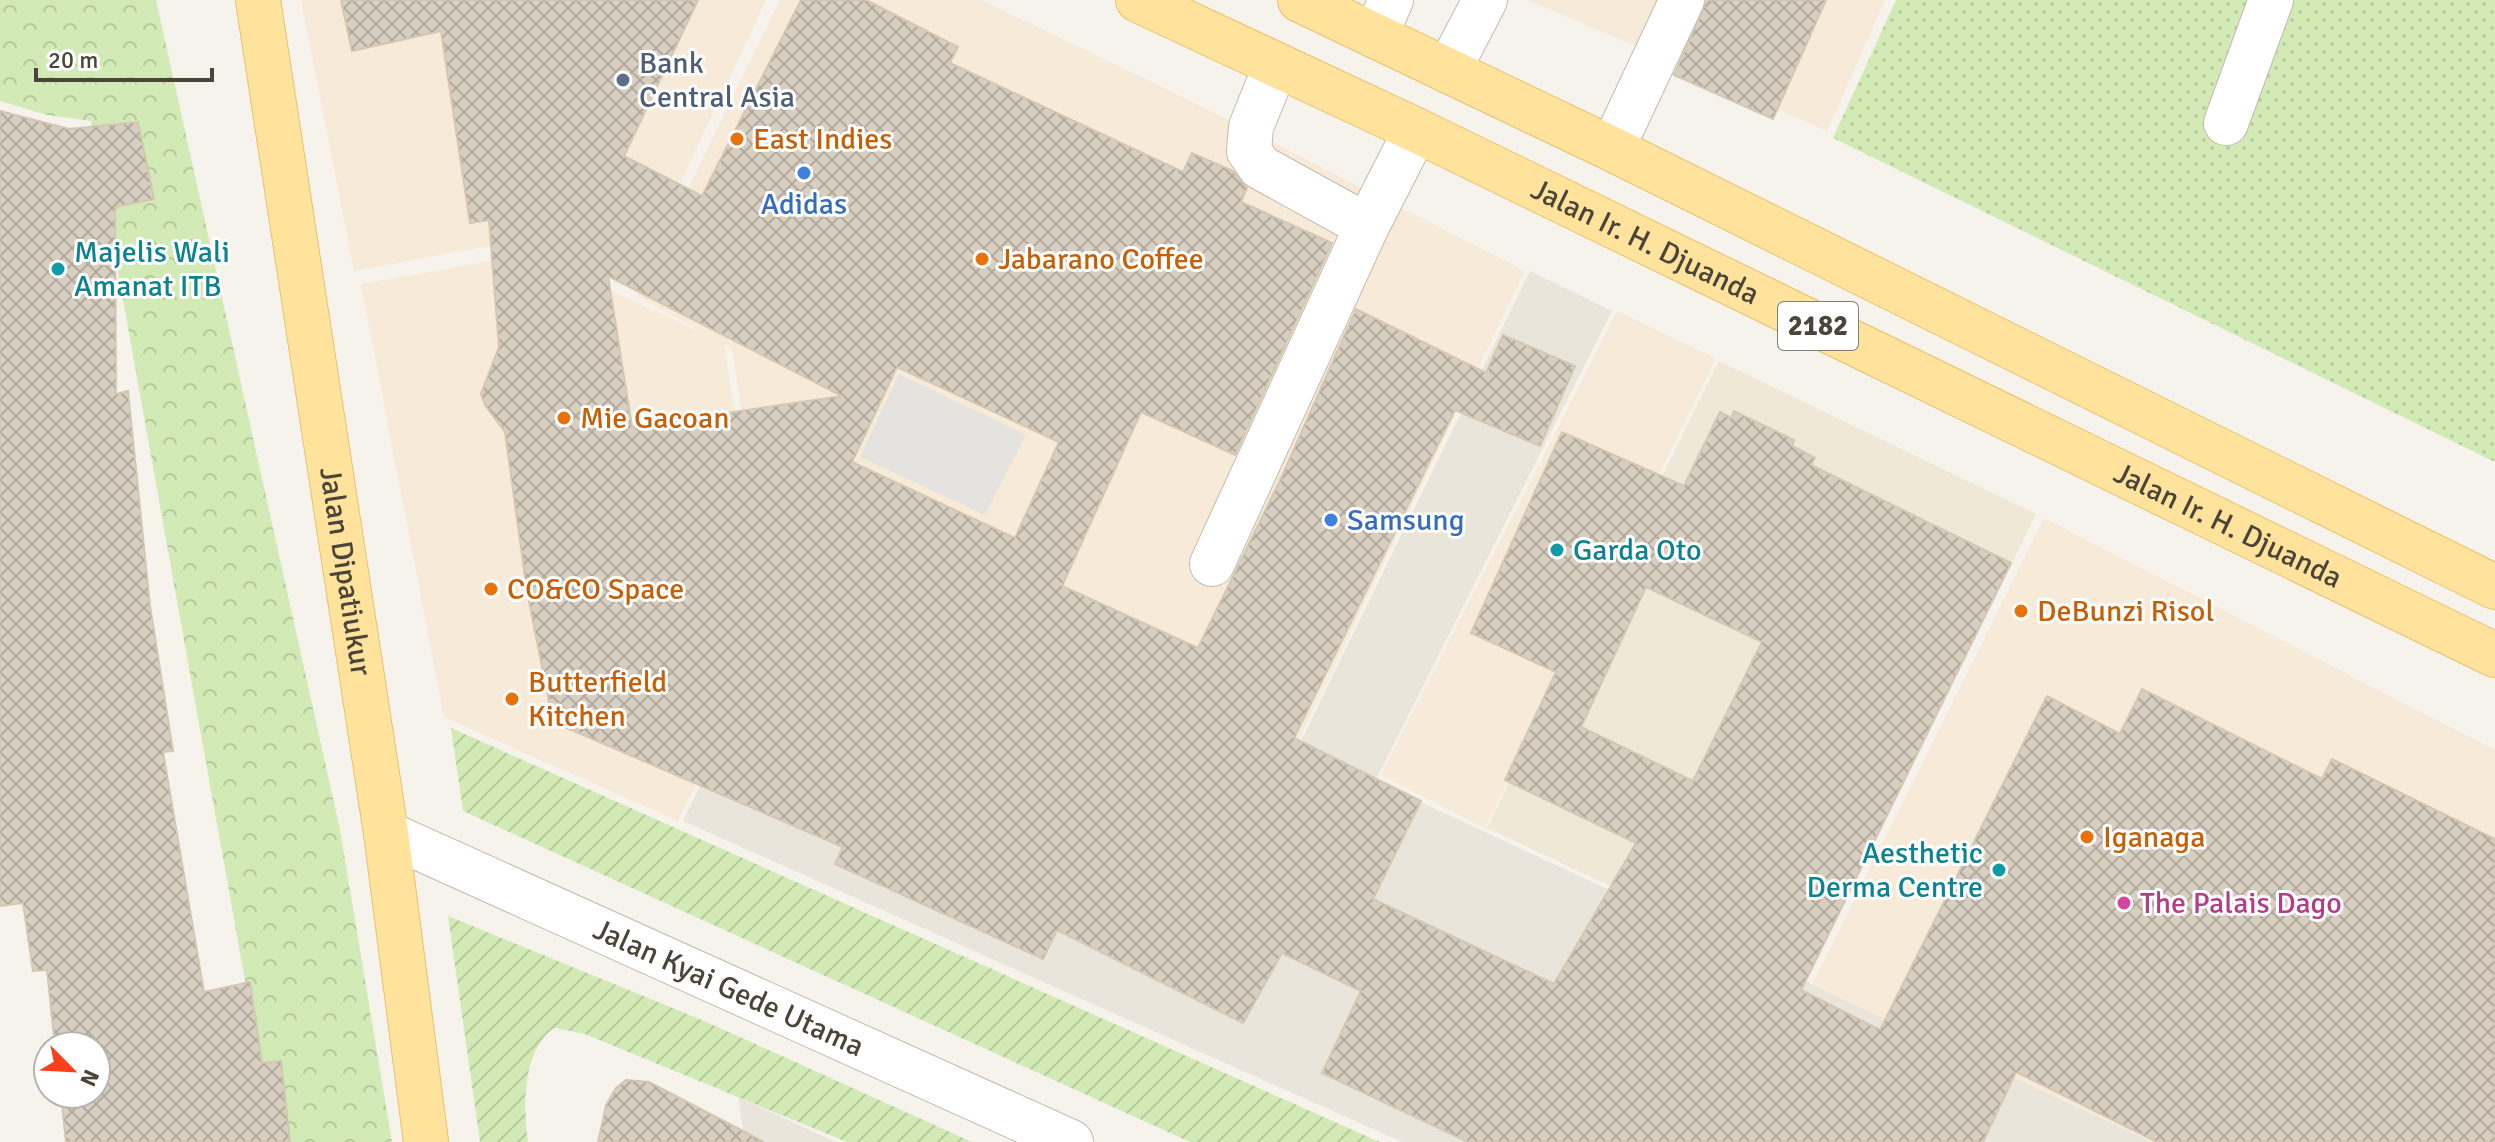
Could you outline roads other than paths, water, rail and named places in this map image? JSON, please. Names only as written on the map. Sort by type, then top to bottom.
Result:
[{"type":"main road","name":"Jalan Dipatiukur","points":[[258,0],[386,833],[426,1142]]},
{"type":"main road","name":"Jalan Ir. H. Djuanda","points":[[1138,0],[1416,130],[2495,655]]},
{"type":"main road","name":"Jalan Ir. H. Djuanda","points":[[1300,0],[1383,18],[1448,71],[1612,149],[2495,587]]},
{"type":"street","points":[[1448,71],[1485,0]]},
{"type":"street","points":[[1612,149],[1682,0]]},
{"type":"street","points":[[2226,123],[2271,0]]},
{"type":"street","points":[[1276,65],[1251,127],[1249,151],[1260,167],[1367,226]]},
{"type":"street","points":[[1212,564],[1367,226],[1416,130]]},
{"type":"street","name":"Jalan Kyai Gede Utama","points":[[386,833],[1071,1142]]},
{"type":"place","name":"Bank Central Asia","points":[[623,80]]},
{"type":"place","name":"East Indies","points":[[737,139]]},
{"type":"place","name":"Adidas","points":[[804,173]]},
{"type":"place","name":"Jabarano Coffee","points":[[982,259]]},
{"type":"place","name":"Majelis Wali Amanat ITB","points":[[58,269]]},
{"type":"place","name":"Mie Gacoan","points":[[564,418]]},
{"type":"place","name":"Samsung","points":[[1331,520]]},
{"type":"place","name":"Garda Oto","points":[[1557,550]]},
{"type":"place","name":"CO&CO Space","points":[[491,589]]},
{"type":"place","name":"DeBunzi Risol","points":[[2021,611]]},
{"type":"place","name":"Butterfield Kitchen","points":[[512,699]]},
{"type":"place","name":"Iganaga","points":[[2087,837]]},
{"type":"place","name":"Aesthetic Derma Centre","points":[[1999,870]]},
{"type":"place","name":"The Palais Dago","points":[[2124,903]]}]
